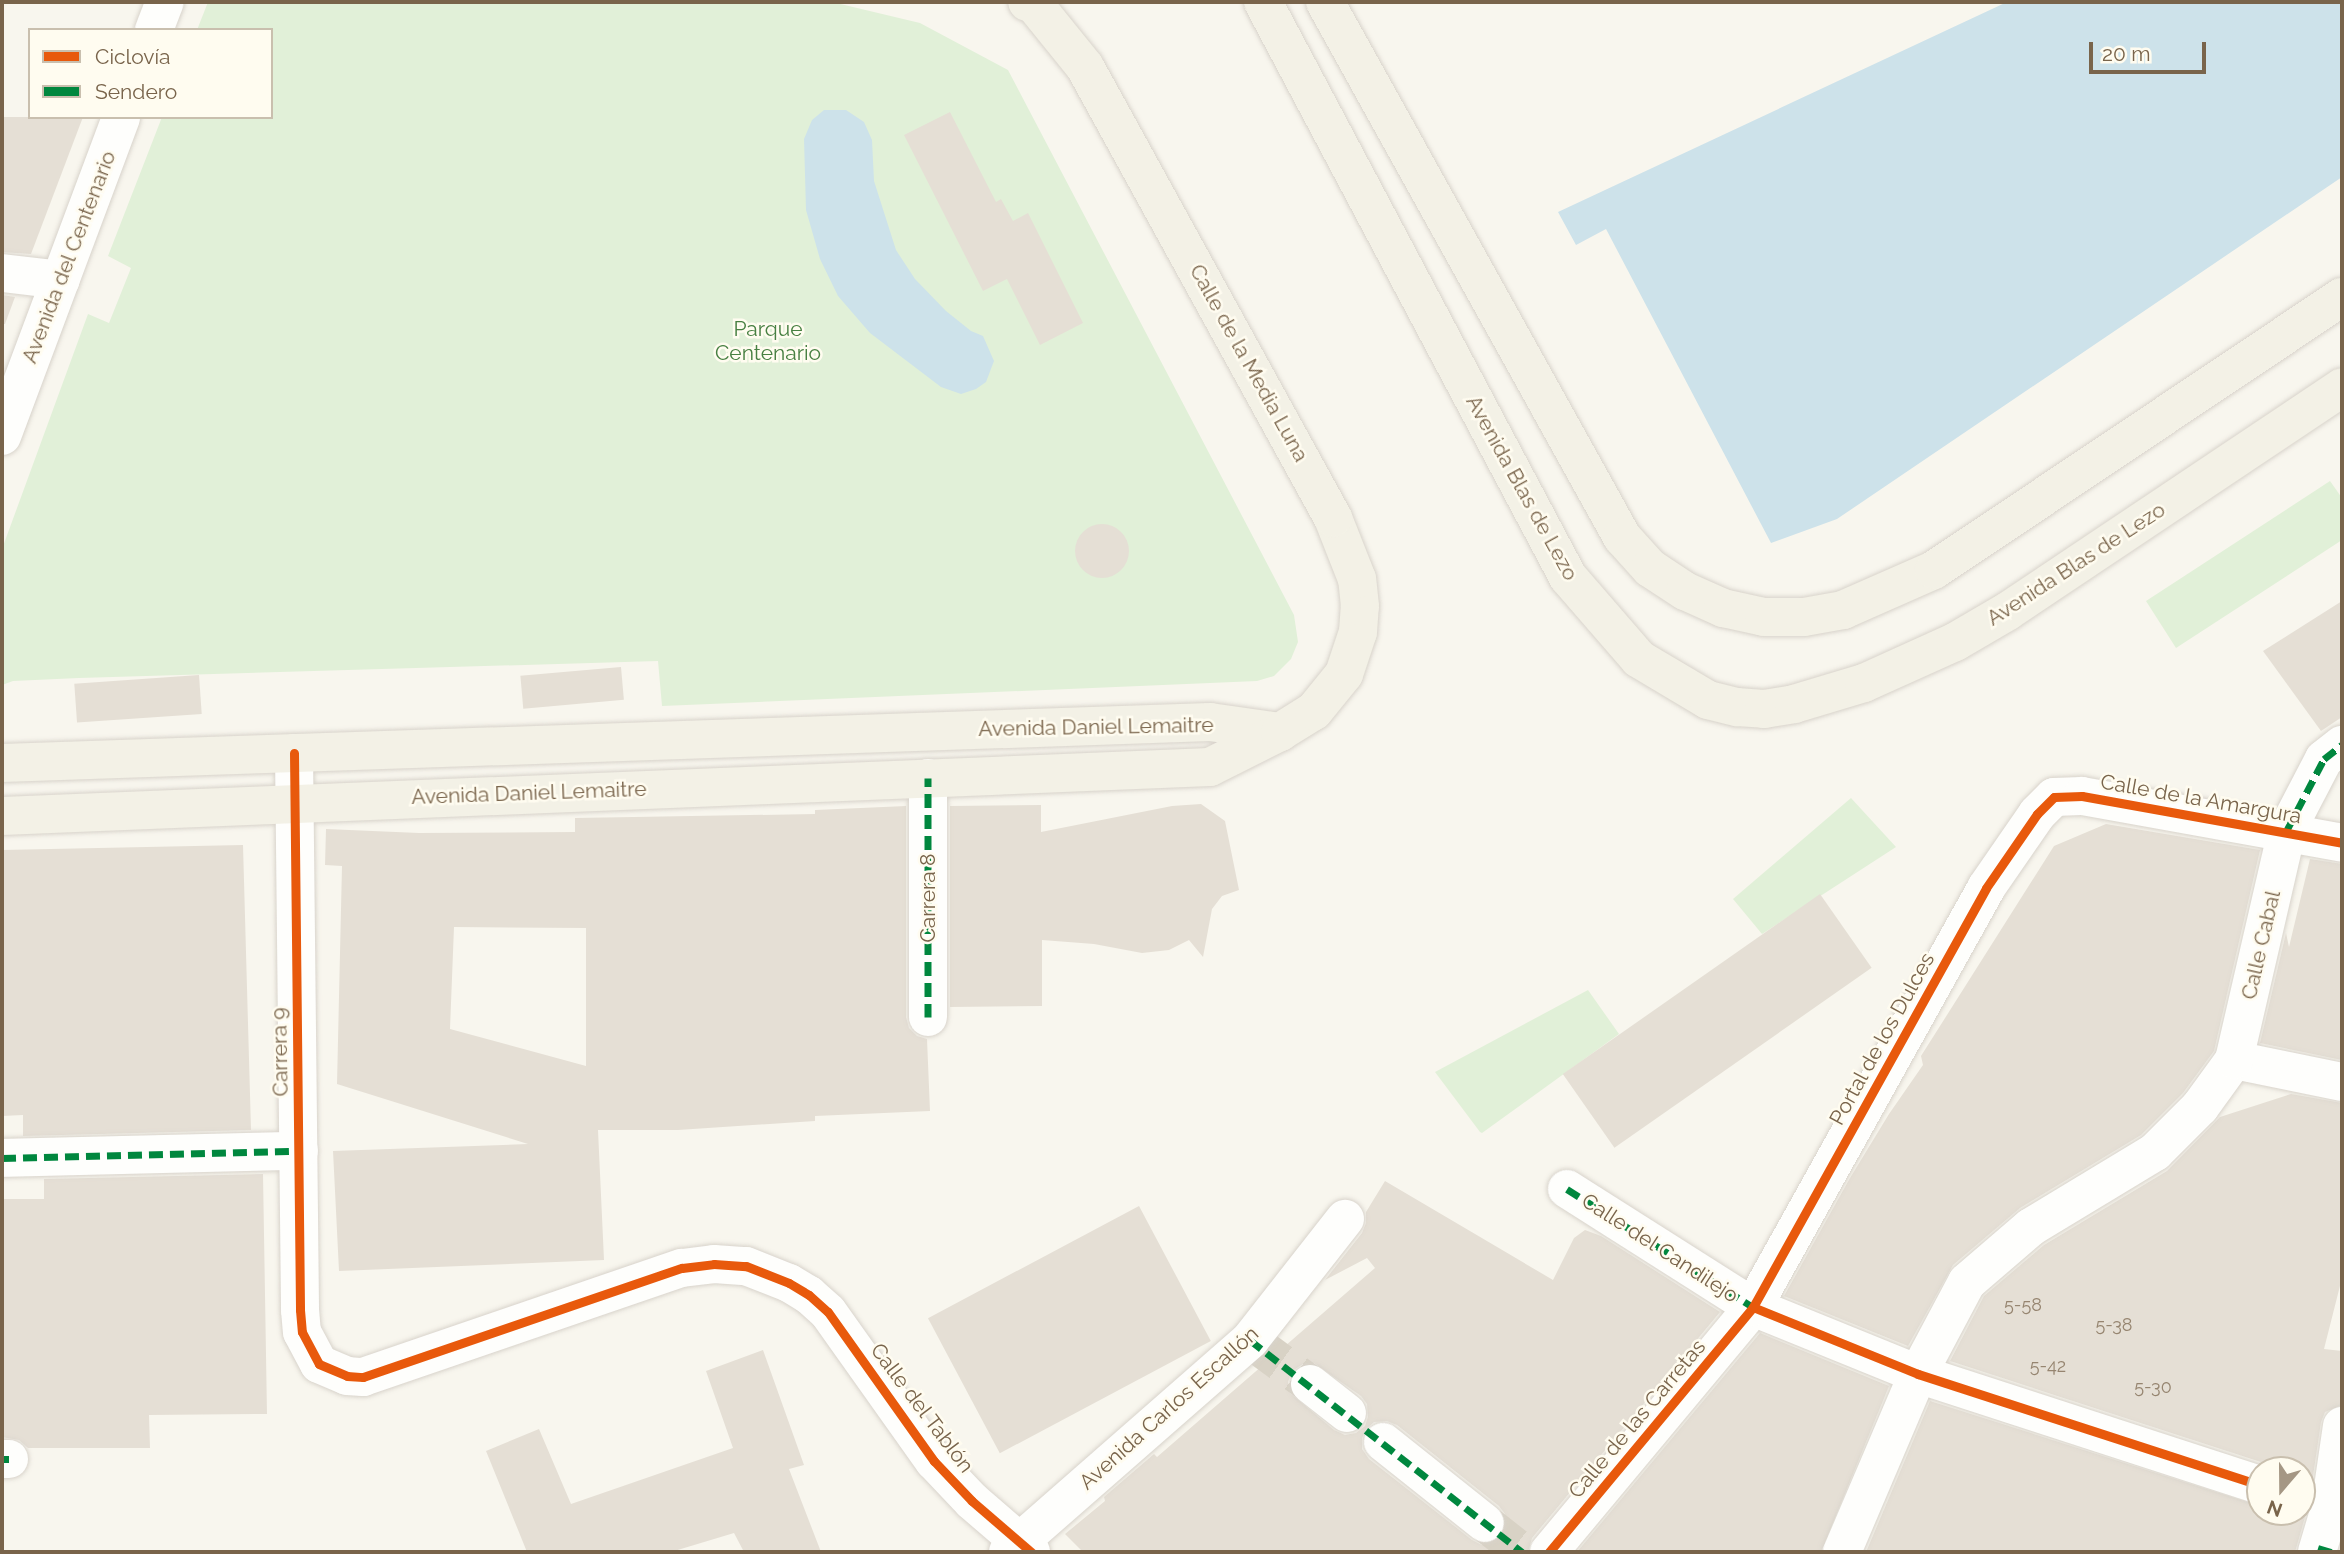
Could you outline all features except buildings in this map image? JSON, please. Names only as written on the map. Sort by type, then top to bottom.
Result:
[{"type":"main road","name":"Avenida Blas de Lezo","points":[[1263,2],[1568,577],[1639,659],[1708,700],[1737,707],[1764,709],[1794,704],[1864,683],[1935,652],[2008,611],[2342,387]]},
{"type":"main road","points":[[1325,2],[1622,537],[1650,568],[1685,591],[1723,608],[1764,617],[1804,617],[1830,613],[1879,596],[1934,570],[2342,298]]},
{"type":"main road","name":"Calle de la Media Luna","points":[[1033,3],[1085,67],[1334,518],[1357,579],[1359,632],[1344,674],[1314,711],[1280,732]]},
{"type":"main road","name":"Avenida Daniel Lemaitre","points":[[2,764],[1209,722],[1280,732]]},
{"type":"main road","name":"Avenida Daniel Lemaitre","points":[[2,816],[295,802],[1210,767],[1280,732]]},
{"type":"street","points":[[155,28],[164,2]]},
{"type":"street","name":"Avenida del Centenario","points":[[2,436],[120,119]]},
{"type":"street","points":[[2,273],[61,279]]},
{"type":"street","name":"Calle Cabal","points":[[2234,1060],[2287,831],[2324,759],[2342,746]]},
{"type":"street","name":"Carrera 9","points":[[294,753],[300,1310],[302,1332],[309,1350]]},
{"type":"street","name":"Carrera 8","points":[[928,778],[928,1017]]},
{"type":"street","name":"Calle de la Amargura","points":[[2054,797],[2082,796],[2342,843]]},
{"type":"street","name":"Portal de los Dulces","points":[[1753,1307],[1986,888],[2037,814],[2054,797]]},
{"type":"street","points":[[1842,1552],[1918,1374],[1967,1282],[2031,1227],[2155,1153],[2200,1107],[2234,1060],[2342,1082]]},
{"type":"street","points":[[2,1158],[299,1151]]},
{"type":"street","name":"Calle del Candilejo","points":[[1567,1189],[1753,1307],[1918,1374],[2246,1480]]},
{"type":"street","name":"Avenida Carlos Escallón","points":[[1020,1549],[1250,1340],[1345,1219]]},
{"type":"street","name":"Calle del Tablón","points":[[309,1350],[319,1364],[346,1377],[363,1377],[682,1268],[714,1264],[746,1266],[789,1283],[809,1295],[828,1312],[934,1461],[1020,1549]]},
{"type":"street","name":"Calle de las Carretas","points":[[1549,1552],[1753,1307]]},
{"type":"street","points":[[1310,1384],[1347,1413]]},
{"type":"street","points":[[2322,1551],[2316,1503],[2342,1426]]},
{"type":"street","points":[[1383,1442],[1485,1523]]},
{"type":"green space","name":"Parque Centenario","points":[[208,2],[832,2],[920,23],[1008,70],[1294,615],[1298,642],[1291,659],[1274,676],[1257,681],[662,706],[658,661],[79,678],[13,681],[2,685],[2,549],[88,314],[109,323],[131,268],[108,256],[161,119],[273,119],[273,28],[198,28]]},
{"type":"green space","points":[[2330,481],[2342,498],[2342,540],[2176,648],[2146,601]]},
{"type":"green space","points":[[1851,798],[1896,847],[1762,934],[1733,899]]},
{"type":"green space","points":[[1588,990],[1619,1034],[1480,1132],[1435,1072]]},
{"type":"water","points":[[2007,2],[2342,2],[2342,177],[1837,519],[1771,543],[1606,229],[1576,245],[1558,212]]},
{"type":"water","points":[[824,110],[846,110],[864,122],[872,140],[874,181],[896,250],[915,279],[946,311],[971,331],[983,336],[994,361],[986,382],[976,389],[961,394],[941,387],[870,333],[838,296],[820,259],[806,210],[804,139],[812,120]]},
{"type":"tunnel","points":[[1250,1340],[1310,1384]]},
{"type":"tunnel","points":[[1485,1523],[1522,1552]]},
{"type":"marked path","points":[[2287,830],[2324,759],[2342,745]]},
{"type":"marked path","points":[[928,778],[928,1017]]},
{"type":"marked path","points":[[2,1158],[299,1151]]},
{"type":"marked path","points":[[1567,1189],[1753,1307]]},
{"type":"marked path","points":[[1250,1340],[1522,1552]]},
{"type":"marked path","points":[[2,1459],[9,1459]]},
{"type":"marked path","points":[[2318,1548],[2331,1552]]},
{"type":"cycle path","points":[[294,753],[300,1310],[302,1332],[319,1364],[347,1376],[363,1377],[682,1268],[714,1264],[746,1266],[789,1283],[809,1295],[828,1312],[934,1461],[972,1501],[1031,1552]]},
{"type":"cycle path","points":[[1549,1552],[1753,1307],[1986,888],[2037,814],[2054,797],[2082,796],[2342,843]]},
{"type":"cycle path","points":[[1753,1307],[1918,1374],[2246,1480]]}]
